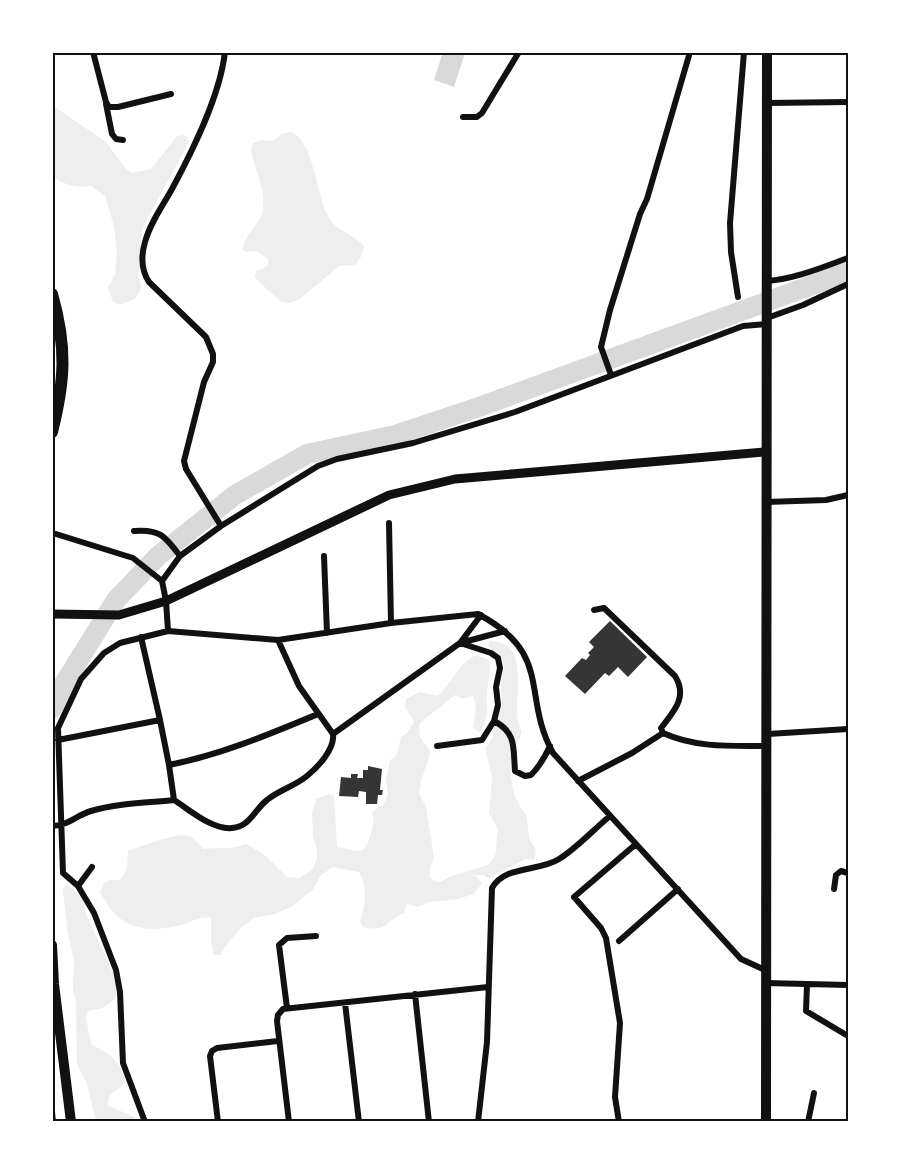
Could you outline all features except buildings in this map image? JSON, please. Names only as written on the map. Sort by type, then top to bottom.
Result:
[{"type":"highway","points":[[766,1122],[767,52]]},
{"type":"highway","points":[[52,294],[64,350],[62,392],[52,432]]},
{"type":"highway","points":[[52,945],[53,981],[71,1122]]},
{"type":"main road","points":[[52,614],[93,616],[126,614],[166,601],[389,495],[425,485],[509,473],[765,452]]},
{"type":"street","points":[[93,52],[112,134],[116,139],[123,140]]},
{"type":"street","points":[[220,524],[186,470],[184,460],[204,382],[213,362],[213,354],[206,337],[149,282],[144,273],[142,261],[144,244],[152,223],[187,160],[218,89],[225,52]]},
{"type":"street","points":[[463,117],[477,117],[482,113],[519,52]]},
{"type":"street","points":[[610,373],[602,351],[610,310],[640,214],[647,199],[690,52]]},
{"type":"street","points":[[738,297],[729,222],[744,52]]},
{"type":"street","points":[[105,102],[109,107],[115,108],[171,94]]},
{"type":"street","points":[[767,103],[849,102]]},
{"type":"street","points":[[767,284],[849,258]]},
{"type":"street","points":[[162,581],[179,554],[220,524],[318,466],[337,459],[413,443],[515,411],[610,373],[803,305],[849,284]]},
{"type":"street","points":[[766,502],[826,500],[849,495]]},
{"type":"street","points":[[389,523],[391,623]]},
{"type":"street","points":[[134,531],[155,531],[166,539],[179,554]]},
{"type":"street","points":[[56,534],[126,555],[157,575],[162,581],[166,601],[168,631]]},
{"type":"street","points":[[324,556],[327,633]]},
{"type":"street","points":[[594,610],[604,608],[679,681],[680,701],[661,728],[663,733]]},
{"type":"street","points":[[333,734],[460,643],[481,615]]},
{"type":"street","points":[[145,1122],[123,1063],[120,992],[116,970],[94,913],[78,886],[63,873],[58,728],[81,680],[104,653],[120,643],[168,631],[278,640],[391,623],[481,615],[505,631],[529,663],[544,737],[578,781],[741,959],[765,970]]},
{"type":"street","points":[[460,643],[505,631]]},
{"type":"street","points":[[141,638],[160,720],[174,800]]},
{"type":"street","points":[[52,826],[61,826],[97,810],[174,800],[215,825],[231,828],[241,826],[252,819],[266,801],[306,777],[333,744],[333,734],[299,686],[278,640]]},
{"type":"street","points":[[437,746],[482,740],[494,721],[498,705],[496,687],[500,668],[498,658],[460,643]]},
{"type":"street","points":[[169,765],[281,730],[318,714]]},
{"type":"street","points":[[58,740],[160,720]]},
{"type":"street","points":[[494,721],[504,726],[511,735],[515,771],[521,774],[531,775],[542,764],[550,746]]},
{"type":"street","points":[[768,734],[849,729]]},
{"type":"street","points":[[663,733],[693,744],[767,746]]},
{"type":"street","points":[[578,781],[632,753],[663,733]]},
{"type":"street","points":[[478,1122],[487,1042],[493,886],[507,874],[559,860],[610,816]]},
{"type":"street","points":[[619,1122],[615,1098],[620,1023],[606,938],[603,931],[574,897],[636,844]]},
{"type":"street","points":[[78,886],[92,867]]},
{"type":"street","points":[[834,889],[836,874],[841,871],[849,873]]},
{"type":"street","points":[[619,941],[678,889]]},
{"type":"street","points":[[287,1008],[279,945],[287,938],[316,936]]},
{"type":"street","points":[[765,983],[849,985]]},
{"type":"street","points":[[807,984],[806,1011],[849,1036]]},
{"type":"street","points":[[289,1122],[278,1041],[277,1018],[280,1012],[287,1008],[488,987]]},
{"type":"street","points":[[416,994],[429,1122]]},
{"type":"street","points":[[345,1003],[359,1122]]},
{"type":"street","points":[[218,1122],[210,1056],[212,1052],[217,1048],[278,1041]]},
{"type":"street","points":[[808,1122],[814,1093]]},
{"type":"street","points":[[52,1112],[53,1122]]},
{"type":"shaded area","points":[[443,52],[465,53],[454,87],[434,80]]},
{"type":"shaded area","points":[[52,105],[106,142],[126,169],[133,173],[151,169],[177,136],[183,135],[188,138],[188,144],[145,223],[141,236],[139,273],[141,289],[135,299],[120,305],[113,302],[108,288],[115,274],[117,252],[114,226],[105,196],[91,186],[70,185],[53,176]]},
{"type":"shaded area","points":[[291,132],[299,137],[310,157],[324,206],[331,221],[364,246],[361,257],[355,265],[339,266],[300,299],[289,303],[281,302],[256,279],[257,270],[268,265],[269,260],[257,251],[243,250],[245,240],[259,221],[263,208],[262,191],[251,151],[253,143],[261,140],[273,141],[281,134]]},
{"type":"shaded area","points":[[489,641],[502,643],[511,650],[516,659],[517,709],[522,733],[512,756],[511,780],[518,803],[527,816],[529,838],[536,850],[534,860],[525,859],[489,879],[484,875],[475,875],[482,883],[474,894],[458,899],[429,902],[417,907],[407,904],[404,913],[377,928],[363,927],[360,921],[365,896],[364,884],[359,872],[333,867],[320,876],[312,891],[293,906],[275,914],[254,918],[241,928],[225,946],[221,955],[214,955],[211,918],[200,918],[167,928],[149,929],[124,921],[110,908],[100,893],[104,883],[110,880],[120,880],[127,869],[128,851],[176,836],[189,836],[203,849],[230,848],[246,844],[266,856],[287,877],[299,878],[312,870],[317,859],[312,813],[316,799],[329,794],[334,795],[337,847],[354,851],[362,850],[368,843],[372,830],[372,813],[383,805],[388,795],[386,781],[390,760],[396,756],[401,737],[407,733],[414,722],[405,707],[406,699],[420,692],[438,696],[459,669],[476,655],[489,660],[490,664],[487,712],[483,727],[479,733],[473,727],[476,706],[473,696],[463,699],[455,695],[421,722],[420,737],[429,749],[430,755],[419,794],[426,806],[434,858],[430,867],[430,877],[440,882],[488,865],[495,857],[498,830],[489,813],[492,778],[485,748],[493,738],[493,730],[502,706],[501,683],[504,666],[502,658],[488,646]]},
{"type":"shaded area","points":[[66,883],[82,898],[87,916],[114,975],[118,990],[114,1000],[103,1008],[88,1011],[86,1018],[91,1044],[114,1059],[121,1068],[125,1083],[110,1095],[107,1105],[138,1121],[96,1121],[87,1084],[77,1064],[76,1001],[73,991],[74,960],[67,929],[63,891]]},
{"type":"waterway","points":[[52,709],[65,682],[116,600],[158,556],[235,495],[307,454],[395,435],[479,407],[848,272]]}]
